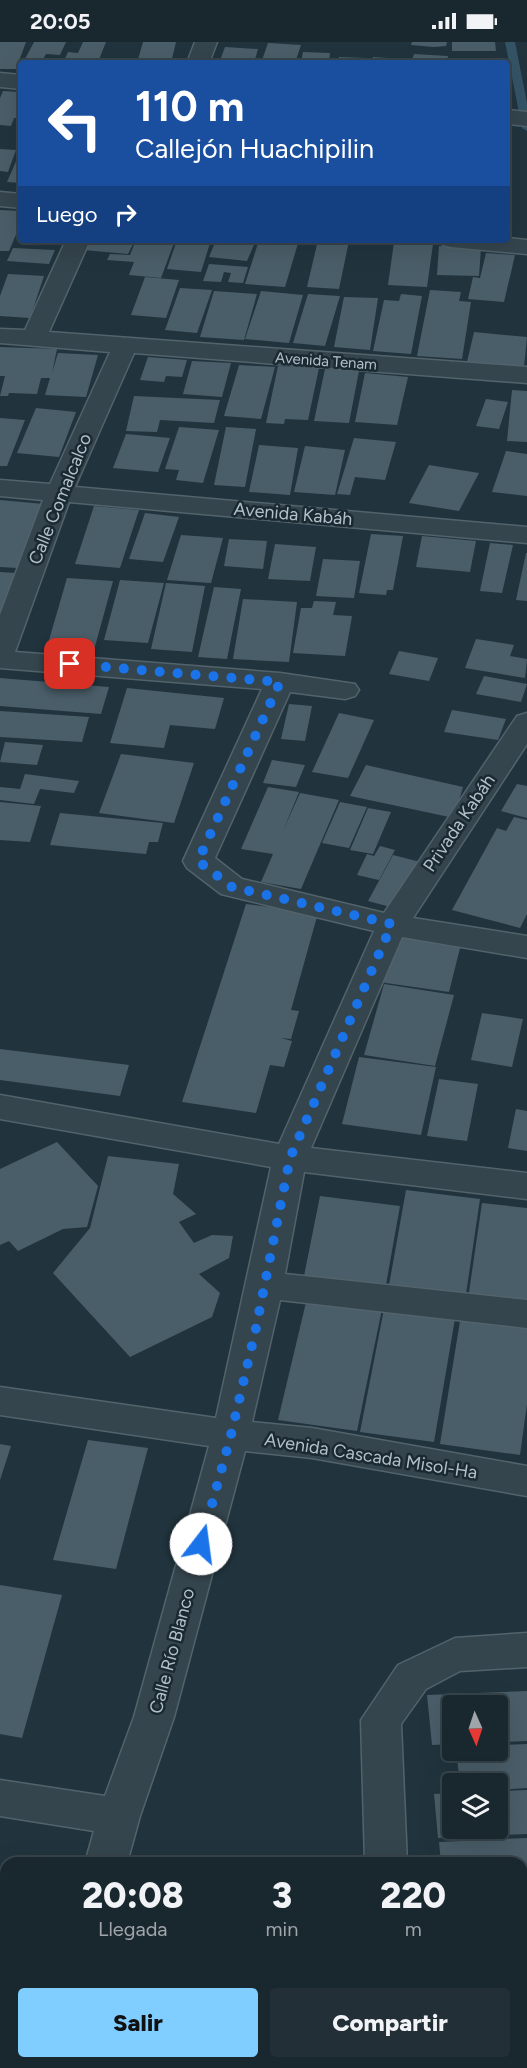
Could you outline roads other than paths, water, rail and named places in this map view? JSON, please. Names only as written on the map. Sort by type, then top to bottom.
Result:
[{"type":"street","points":[[199,60],[206,42]]},
{"type":"street","points":[[0,80],[18,81]]},
{"type":"street","points":[[0,199],[18,201]]},
{"type":"street","points":[[34,338],[77,243]]},
{"type":"street","points":[[484,243],[527,247]]},
{"type":"street","name":"Avenida Tenam","points":[[0,336],[527,375]]},
{"type":"street","name":"Calle Comalcalco","points":[[0,653],[59,493],[125,346]]},
{"type":"street","name":"Avenida Kabáh","points":[[0,488],[527,535]]},
{"type":"street","points":[[0,659],[280,682],[345,690]]},
{"type":"street","points":[[280,682],[198,861],[232,887],[392,924],[527,947]]},
{"type":"street","name":"Privada Kabáh","points":[[392,924],[527,722]]},
{"type":"street","name":"Calle Río Blanco","points":[[108,1857],[119,1816],[154,1717],[231,1435],[265,1285],[290,1158],[392,924]]},
{"type":"street","points":[[0,1107],[290,1158],[527,1186]]},
{"type":"street","points":[[265,1285],[527,1314]]},
{"type":"street","name":"Avenida Cascada Misol-Ha","points":[[0,1401],[231,1435],[312,1443],[527,1481]]},
{"type":"street","points":[[386,1857],[381,1720],[412,1677],[455,1655],[527,1650]]},
{"type":"street","points":[[0,1798],[119,1816]]},
{"type":"waterway","points":[[510,42],[527,128]]}]
